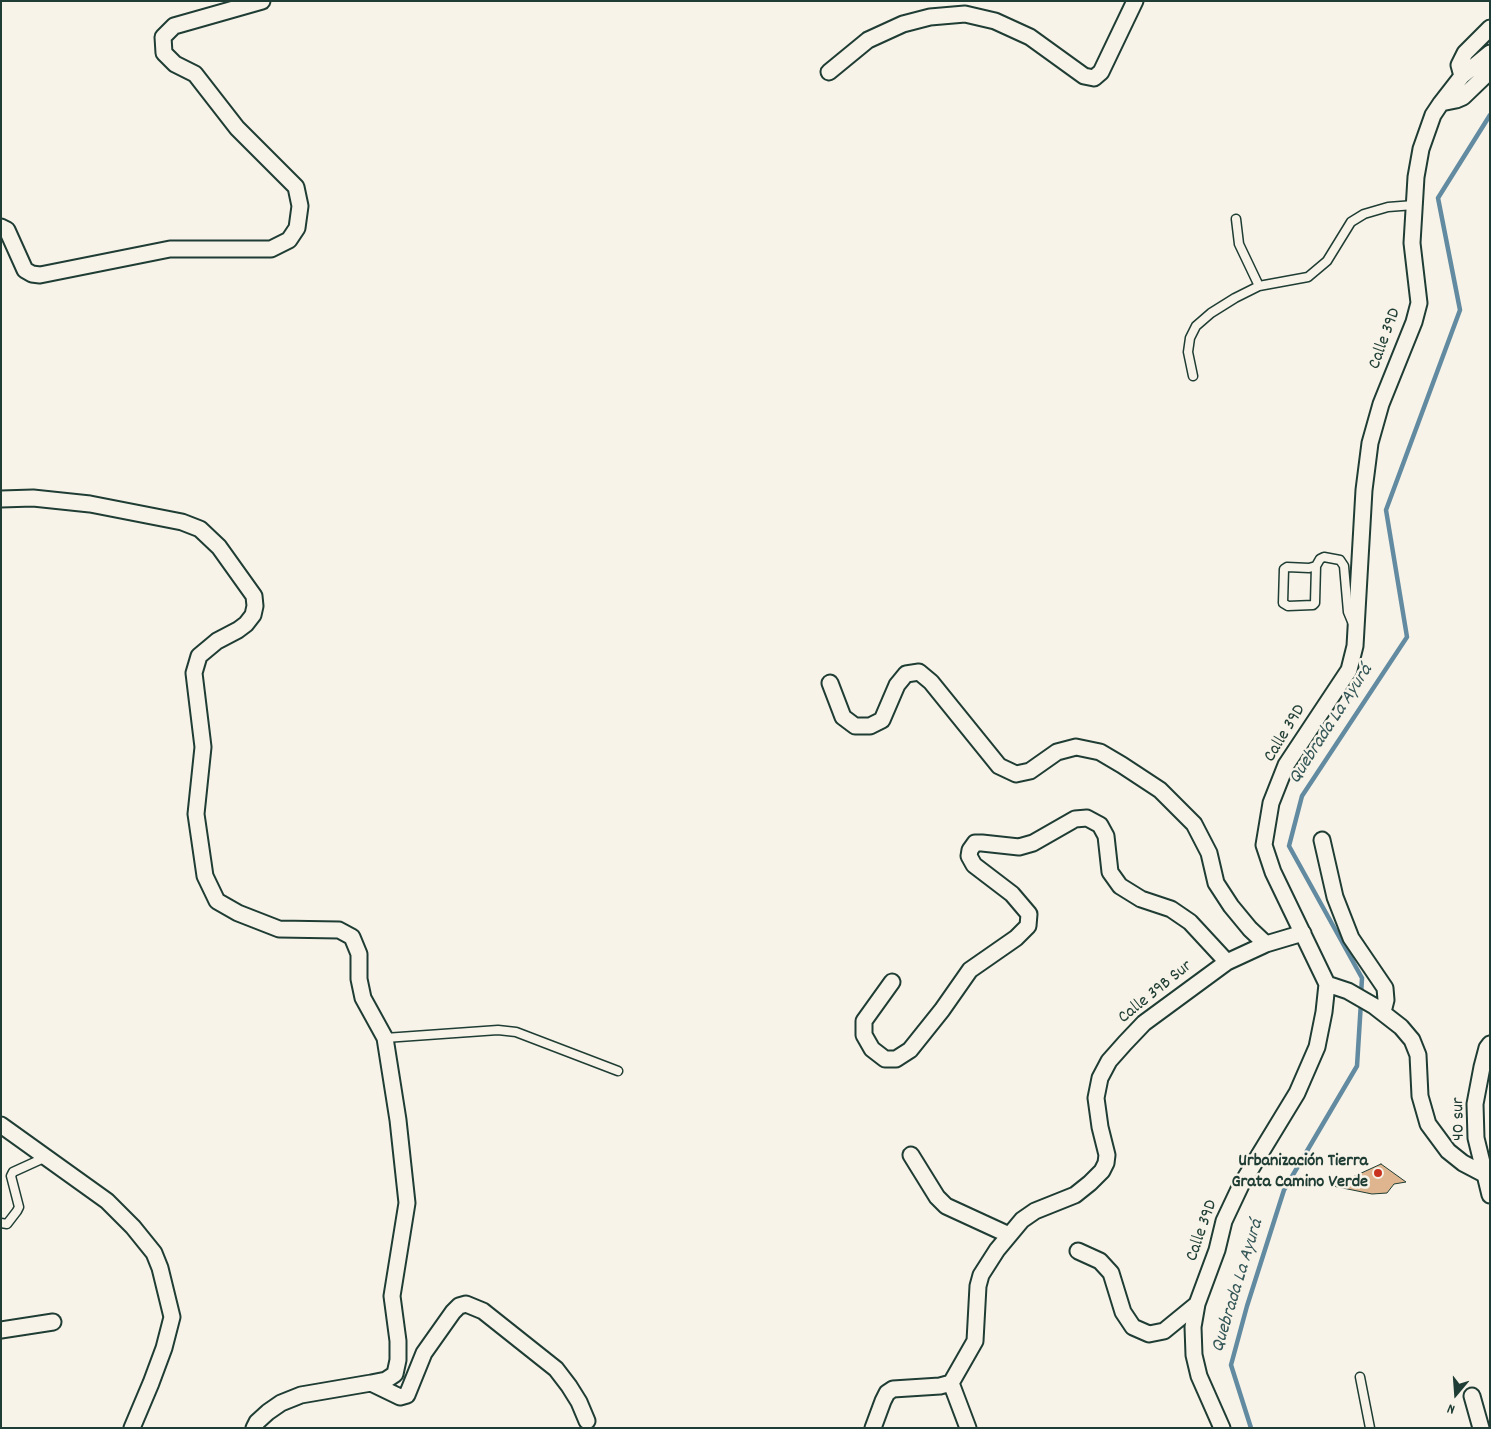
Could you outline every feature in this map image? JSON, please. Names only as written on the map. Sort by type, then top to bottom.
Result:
[{"type":"street","points":[[1,227],[7,230],[25,270],[32,274],[40,275],[170,249],[272,249],[289,240],[297,228],[300,206],[296,188],[237,128],[194,74],[175,64],[164,53],[163,37],[174,26],[262,1]]},
{"type":"street","points":[[829,72],[868,40],[903,24],[930,17],[965,14],[995,21],[1030,37],[1084,76],[1094,78],[1101,72],[1135,1]]},
{"type":"street","points":[[1462,76],[1460,65],[1465,53],[1490,28]]},
{"type":"street","name":"Calle 39D","points":[[1222,1428],[1199,1376],[1194,1355],[1193,1327],[1197,1304],[1217,1250],[1224,1221],[1241,1185],[1298,1093],[1317,1047],[1327,984],[1273,872],[1264,846],[1271,803],[1286,765],[1349,670],[1356,631],[1364,490],[1370,443],[1381,404],[1414,322],[1419,303],[1412,243],[1416,177],[1421,149],[1433,114],[1462,76],[1490,53]]},
{"type":"street","points":[[1441,103],[1463,97],[1490,72]]},
{"type":"street","points":[[1,499],[32,498],[90,504],[182,522],[200,529],[219,547],[249,588],[254,596],[255,606],[253,615],[246,624],[217,641],[199,656],[194,673],[203,747],[196,814],[205,876],[217,901],[238,913],[279,929],[339,930],[352,937],[359,954],[359,979],[363,998],[385,1038],[398,1120],[407,1203],[392,1296],[398,1341],[398,1360],[395,1374],[386,1380],[301,1395],[281,1403],[268,1412],[257,1422],[254,1428]]},
{"type":"street","points":[[830,683],[842,717],[855,726],[870,726],[882,720],[897,685],[906,674],[919,672],[931,682],[999,766],[1016,774],[1030,771],[1056,752],[1076,748],[1100,752],[1122,765],[1160,790],[1194,824],[1209,853],[1216,883],[1231,906],[1250,929],[1266,944]]},
{"type":"street","points":[[892,982],[864,1022],[864,1035],[872,1049],[884,1059],[896,1059],[910,1050],[942,1010],[970,970],[1016,938],[1028,926],[1029,914],[1012,894],[974,865],[969,856],[970,850],[975,844],[982,843],[1019,847],[1033,843],[1075,818],[1087,818],[1100,824],[1106,836],[1110,872],[1120,886],[1142,898],[1171,909],[1190,922],[1227,962]]},
{"type":"street","points":[[1322,840],[1334,897],[1351,938],[1385,988],[1386,1000],[1378,1009]]},
{"type":"street","name":"Calle 39B Sur","points":[[951,1383],[975,1341],[978,1286],[981,1275],[997,1250],[1022,1220],[1035,1211],[1074,1195],[1102,1171],[1106,1163],[1107,1155],[1100,1127],[1096,1098],[1100,1078],[1109,1061],[1144,1023],[1227,962],[1266,944],[1303,933]]},
{"type":"street","points":[[1327,984],[1348,991],[1378,1009],[1401,1027],[1412,1040],[1418,1056],[1420,1096],[1428,1124],[1448,1151],[1463,1163],[1485,1167]]},
{"type":"street","name":"40 sur","points":[[1489,1047],[1482,1067],[1475,1104],[1476,1138],[1485,1167],[1490,1195]]},
{"type":"street","points":[[1,1125],[107,1201],[133,1227],[154,1253],[160,1268],[172,1317],[164,1348],[132,1428]]},
{"type":"street","points":[[911,1155],[938,1197],[946,1206],[1009,1235]]},
{"type":"street","points":[[1078,1252],[1100,1261],[1111,1273],[1123,1312],[1134,1327],[1149,1334],[1164,1331],[1197,1304]]},
{"type":"street","points":[[371,1383],[400,1397],[406,1395],[424,1353],[453,1312],[459,1306],[466,1304],[483,1311],[556,1369],[579,1402],[587,1421]]},
{"type":"street","points":[[1,1330],[53,1322]]},
{"type":"street","points":[[874,1428],[883,1401],[887,1393],[893,1389],[940,1386],[951,1383],[968,1428]]},
{"type":"street","points":[[1472,1396],[1481,1428]]},
{"type":"lane","points":[[1193,376],[1188,352],[1190,338],[1196,326],[1211,313],[1259,286],[1308,277],[1327,260],[1351,222],[1364,214],[1388,207],[1414,205]]},
{"type":"lane","points":[[1236,219],[1239,244],[1259,286]]},
{"type":"lane","points":[[1316,566],[1309,568],[1287,567],[1284,569],[1283,603],[1288,606],[1313,605],[1315,603],[1316,566],[1320,559],[1324,557],[1340,560],[1344,566],[1348,612],[1356,631]]},
{"type":"lane","points":[[385,1038],[498,1030],[516,1032],[618,1072]]},
{"type":"lane","points":[[1,1223],[7,1224],[18,1211],[19,1206],[11,1176],[13,1172],[46,1157]]},
{"type":"lane","points":[[1360,1377],[1370,1428]]},
{"type":"building","name":"Urbanización Tierra Grata Camino Verde","points":[[1381,1164],[1406,1182],[1394,1184],[1387,1193],[1372,1194],[1333,1186]]},
{"type":"waterway","name":"Quebrada La Ayurá","points":[[1361,995],[1362,978],[1289,846],[1302,796],[1407,637],[1386,510],[1460,310],[1438,198],[1490,115]]},
{"type":"waterway","name":"Quebrada La Ayurá","points":[[1251,1428],[1231,1365],[1247,1306],[1284,1190],[1357,1066],[1361,1002]]},
{"type":"place","name":"Urbanización Tierra Grata Camino Verde","points":[[1378,1173]]}]
